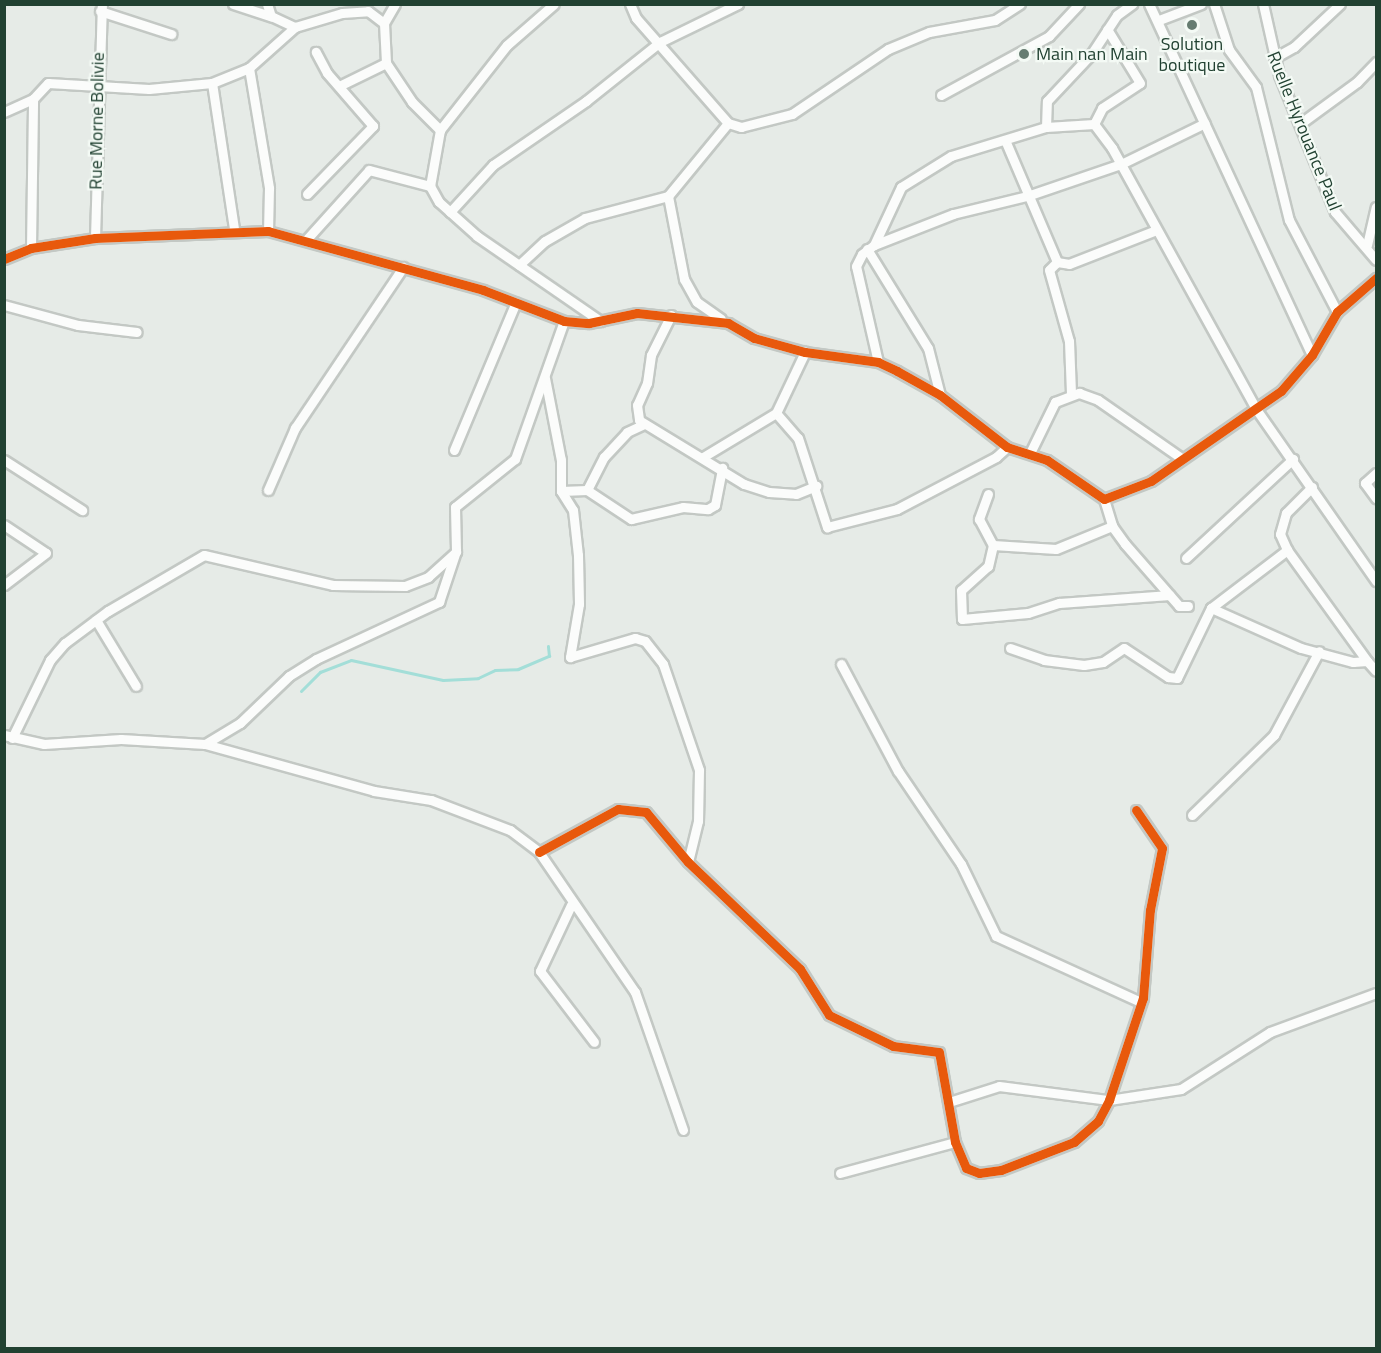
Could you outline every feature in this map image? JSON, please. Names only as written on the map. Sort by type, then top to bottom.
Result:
[{"type":"street","points":[[233,4],[271,16],[295,27]]},
{"type":"street","points":[[267,4],[271,16]]},
{"type":"street","points":[[395,4],[384,23],[386,63],[412,102],[440,130]]},
{"type":"street","points":[[430,186],[440,130],[507,45],[554,4]]},
{"type":"street","points":[[630,4],[636,18],[660,42],[728,123],[741,127],[792,114],[888,49],[929,32],[995,20],[1020,4]]},
{"type":"street","points":[[450,212],[493,165],[586,101],[660,42],[738,4]]},
{"type":"street","points":[[941,95],[1048,36],[1079,4]]},
{"type":"street","points":[[1046,127],[1047,101],[1092,53],[1107,29],[1132,4]]},
{"type":"street","points":[[1149,4],[1159,20],[1312,355]]},
{"type":"street","points":[[1159,20],[1201,4]]},
{"type":"street","points":[[1214,4],[1230,50],[1256,87],[1289,220],[1337,312]]},
{"type":"street","name":"Ruelle Hyrouance Paul","points":[[1263,4],[1274,58],[1335,212],[1346,230],[1367,245],[1377,260]]},
{"type":"street","points":[[1274,58],[1294,47],[1340,4]]},
{"type":"street","points":[[101,8],[171,34]]},
{"type":"street","name":"Rue Morne Bolivie","points":[[95,238],[96,87],[101,8]]},
{"type":"street","points":[[4,112],[33,99],[48,83],[96,87],[212,83],[249,68],[295,27],[343,9],[368,11],[384,23]]},
{"type":"street","points":[[1094,124],[1102,108],[1140,83],[1107,29]]},
{"type":"street","points":[[308,194],[373,126],[339,86],[316,52]]},
{"type":"street","points":[[1301,123],[1357,82],[1377,62]]},
{"type":"street","points":[[339,86],[386,63]]},
{"type":"street","points":[[249,68],[269,188],[268,231]]},
{"type":"street","points":[[212,83],[234,229]]},
{"type":"street","points":[[31,248],[33,99]]},
{"type":"street","points":[[519,266],[545,241],[585,218],[668,196],[728,123]]},
{"type":"street","points":[[871,247],[953,214],[1027,196],[1121,164],[1205,123]]},
{"type":"street","points":[[878,362],[875,334],[856,280],[856,266],[871,247],[901,187],[951,156],[1046,127],[1094,124]]},
{"type":"street","points":[[1094,124],[1121,164],[1256,409],[1377,581]]},
{"type":"street","points":[[1005,140],[1057,262]]},
{"type":"street","points":[[306,240],[369,170],[430,186],[450,212],[519,266],[600,321]]},
{"type":"street","points":[[668,196],[684,279],[698,302],[754,338],[805,352],[878,362],[940,395],[1007,447],[1030,453],[1104,499],[1112,526],[1179,606],[1188,606]]},
{"type":"street","points":[[1367,245],[1377,207]]},
{"type":"street","points":[[4,259],[31,248],[95,238],[234,229],[268,231],[403,267],[516,302],[564,321],[600,321],[638,313],[728,322]]},
{"type":"street","points":[[1057,262],[1069,264],[1156,230]]},
{"type":"street","points":[[871,247],[928,348],[940,395]]},
{"type":"street","points":[[1057,262],[1049,270],[1069,341],[1071,394]]},
{"type":"street","points":[[268,490],[295,428],[403,267]]},
{"type":"street","points":[[1104,499],[1133,492],[1281,391],[1312,355],[1337,312],[1377,278]]},
{"type":"street","points":[[454,450],[516,302]]},
{"type":"street","points":[[4,305],[78,325],[137,332]]},
{"type":"street","points":[[670,315],[651,355],[647,384],[637,405],[644,424],[722,468],[744,484],[769,492],[796,494],[816,486]]},
{"type":"street","points":[[205,744],[240,723],[289,676],[316,659],[439,602],[456,551],[459,501],[515,459],[564,321]]},
{"type":"street","points":[[703,457],[776,413],[805,352]]},
{"type":"street","points":[[545,378],[561,460],[561,491],[573,510],[578,555],[579,604],[570,657],[635,638],[645,641],[663,664],[699,770],[699,821],[688,862]]},
{"type":"street","points":[[1030,453],[1054,402],[1071,394],[1098,400],[1181,458]]},
{"type":"street","points":[[776,413],[798,438],[816,486],[827,527],[897,509],[996,457],[1007,447]]},
{"type":"street","points":[[587,490],[604,457],[627,432],[644,424]]},
{"type":"street","points":[[1186,558],[1293,459]]},
{"type":"street","points":[[4,460],[82,510]]},
{"type":"street","points":[[561,491],[587,490],[631,519],[683,507],[708,509],[715,505],[722,468]]},
{"type":"street","points":[[1377,473],[1365,483],[1377,498]]},
{"type":"street","points":[[1312,488],[1286,513],[1280,534],[1287,550],[1367,661],[1377,671]]},
{"type":"street","points":[[988,494],[979,519],[993,544],[987,566],[961,590],[962,619],[1028,613],[1059,603],[1170,595]]},
{"type":"street","points":[[4,525],[46,553],[4,585]]},
{"type":"street","points":[[993,544],[1056,549],[1112,526]]},
{"type":"street","points":[[1010,648],[1044,660],[1084,665],[1102,662],[1124,648],[1168,677],[1178,678],[1211,608],[1287,550]]},
{"type":"street","points":[[456,551],[428,577],[405,586],[333,585],[204,555],[96,620],[50,660],[8,736],[44,744],[121,739],[205,744],[374,791],[430,800],[510,830],[539,852],[571,904],[635,992],[683,1130]]},
{"type":"street","points":[[1211,608],[1267,635],[1353,662],[1367,661]]},
{"type":"street","points":[[96,620],[136,686]]},
{"type":"street","points":[[1192,815],[1274,735],[1319,651]]},
{"type":"street","points":[[841,664],[898,771],[961,864],[996,936],[1141,1002]]},
{"type":"street","points":[[539,852],[618,809],[630,808],[646,812],[688,862],[800,969],[829,1016],[893,1046],[939,1052],[955,1142],[966,1168],[979,1173],[1001,1170],[1087,1133],[1109,1100],[1141,1002],[1150,910],[1162,848],[1136,810]]},
{"type":"street","points":[[571,904],[540,971],[594,1042]]},
{"type":"street","points":[[949,1102],[999,1086],[1109,1100],[1181,1089],[1270,1032],[1377,993]]},
{"type":"street","points":[[840,1173],[955,1142]]},
{"type":"waterway","points":[[301,691],[320,672],[351,660],[443,680],[478,678],[495,670],[518,669],[549,656],[548,646]]},
{"type":"cycle path","points":[[4,259],[31,248],[95,238],[268,231],[483,290],[564,321],[589,323],[637,313],[728,323],[754,338],[805,352],[878,362],[940,395],[1007,447],[1047,460],[1104,499],[1151,481],[1281,391],[1312,355],[1337,312],[1376,278]]},
{"type":"cycle path","points":[[539,852],[618,809],[646,812],[688,862],[800,969],[829,1015],[893,1046],[939,1052],[955,1142],[966,1168],[979,1173],[1001,1170],[1074,1142],[1098,1121],[1109,1100],[1143,998],[1150,910],[1162,848],[1136,810]]},
{"type":"place","name":"Solution boutique","points":[[1192,25]]},
{"type":"place","name":"Main nan Main","points":[[1024,54]]}]
